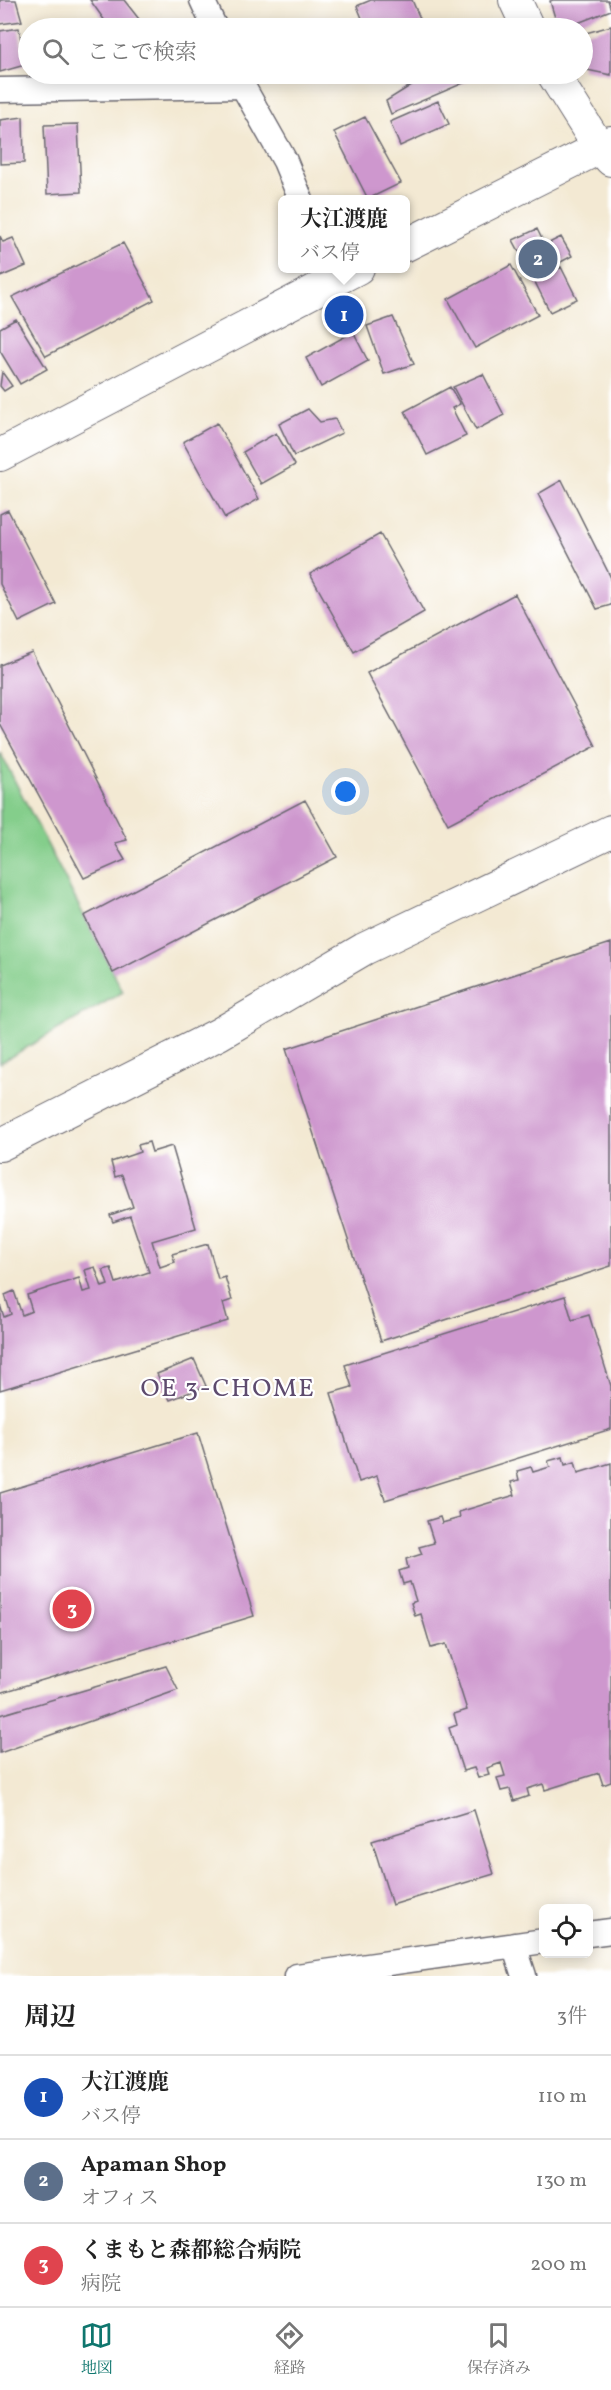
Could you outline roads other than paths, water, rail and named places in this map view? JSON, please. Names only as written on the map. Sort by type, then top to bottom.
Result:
[{"type":"street","points":[[202,0],[210,18]]},
{"type":"street","points":[[515,0],[523,18]]},
{"type":"street","points":[[0,90],[143,84]]},
{"type":"street","points":[[241,84],[285,161],[299,195]]},
{"type":"street","points":[[410,243],[607,150],[560,84]]},
{"type":"street","points":[[0,455],[339,273]]},
{"type":"street","points":[[0,1145],[219,1034],[364,949],[611,831]]},
{"type":"street","points":[[593,1933],[611,1931]]},
{"type":"street","points":[[297,1976],[539,1942]]},
{"type":"street","points":[[514,1946],[524,1976]]},
{"type":"place","name":"Apaman Shop","points":[[538,259]]},
{"type":"place","name":"大江渡鹿","points":[[344,315]]},
{"type":"place","name":"くまもと森都総合病院","points":[[72,1609]]},
{"type":"district","name":"OE 3-CHOME","points":[[228,1387]]}]
